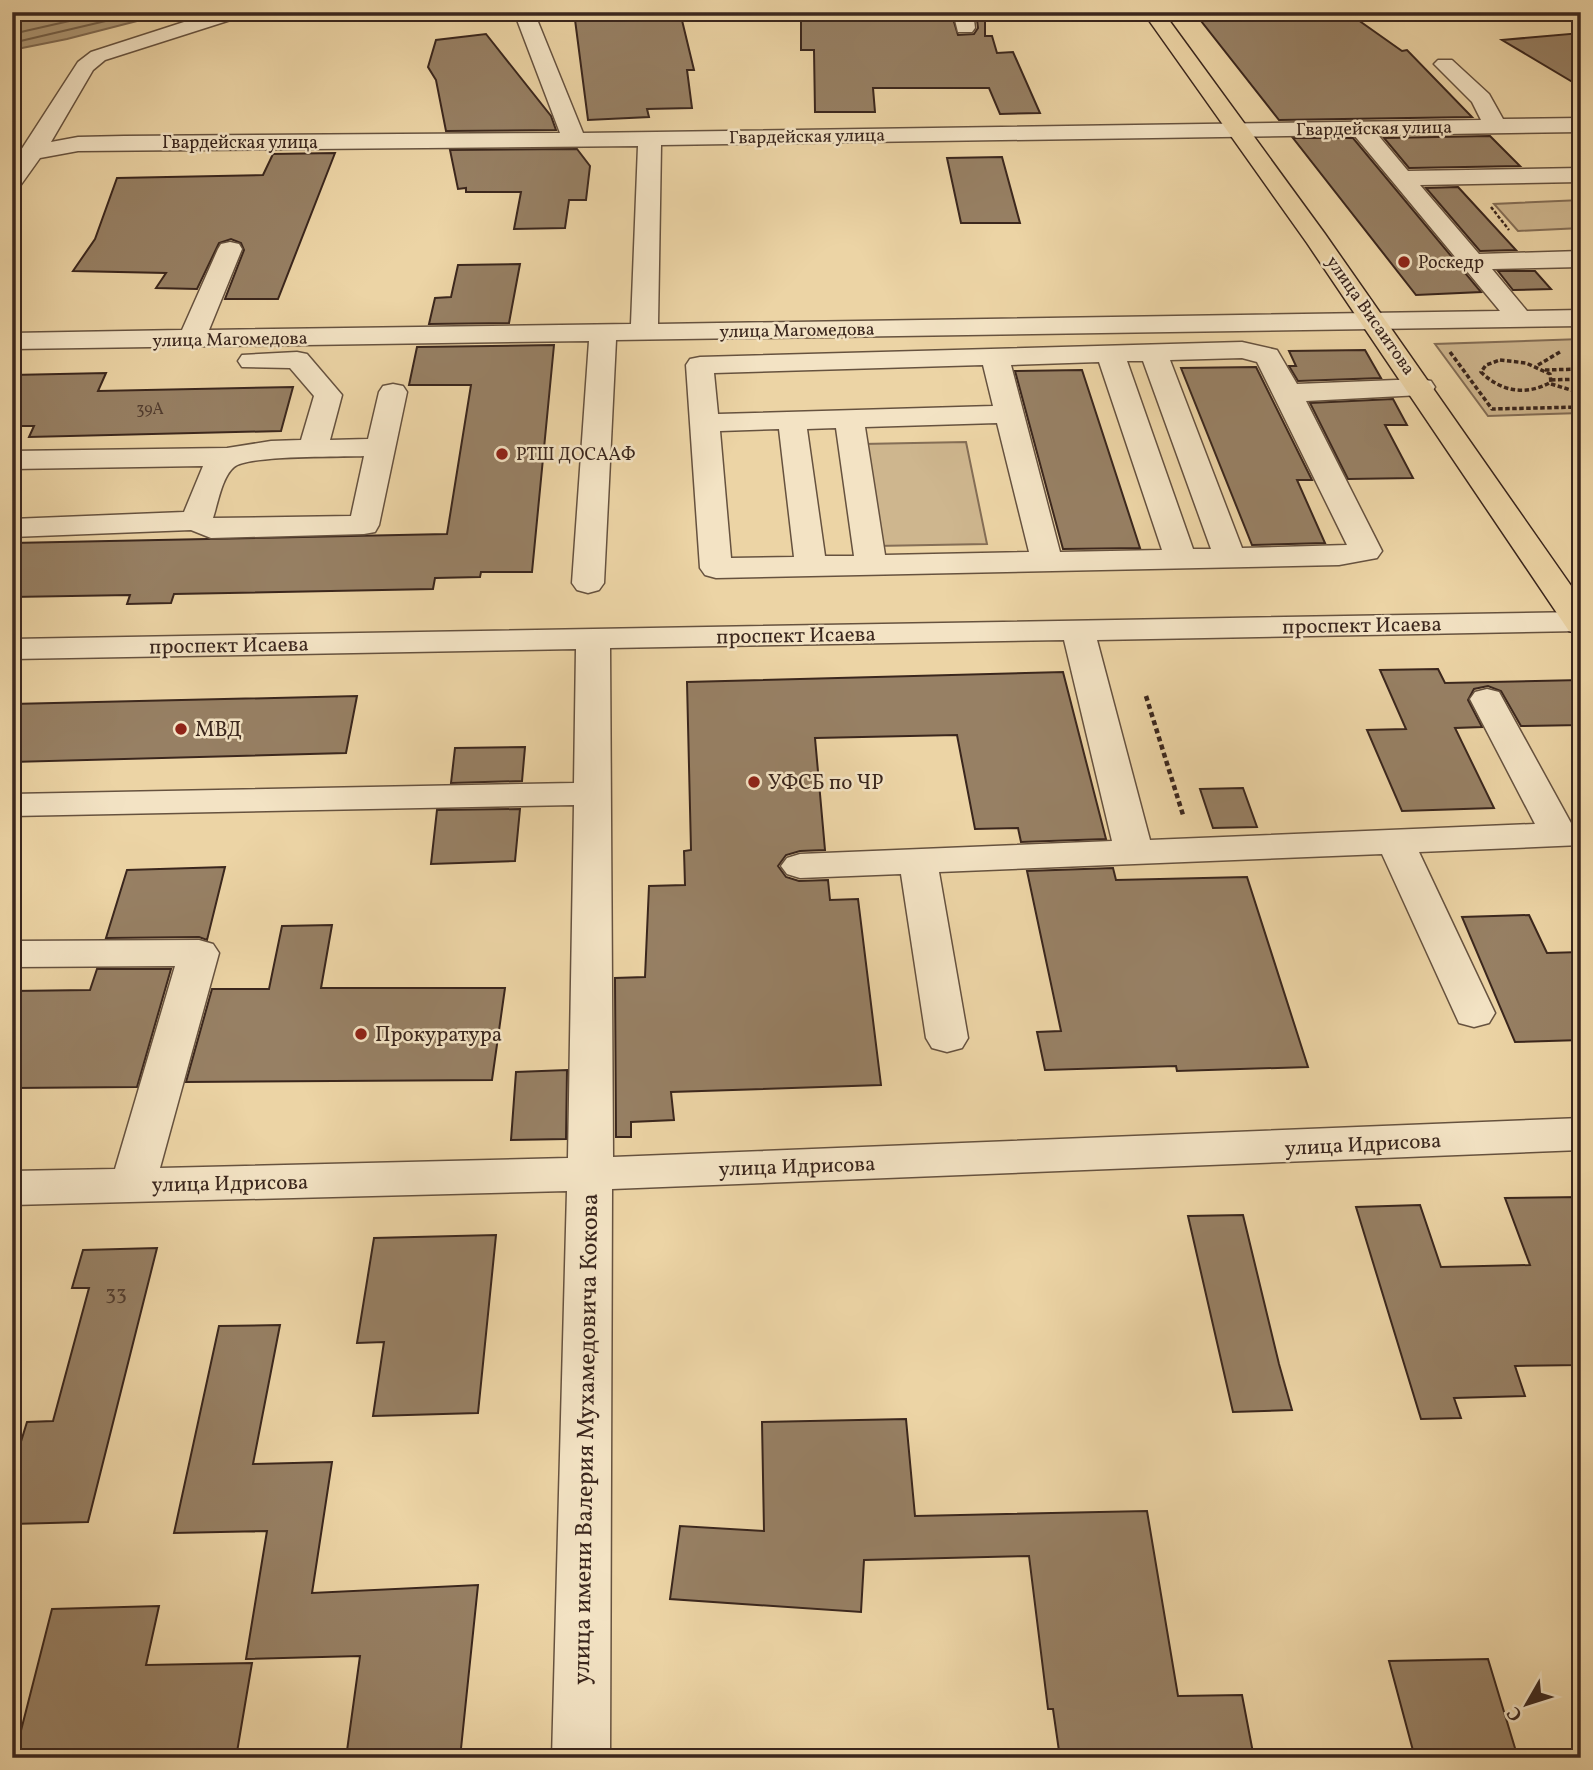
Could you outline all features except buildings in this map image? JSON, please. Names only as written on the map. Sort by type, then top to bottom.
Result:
[{"type":"main road","name":"улица Висаитова","points":[[1153,12],[1241,130],[1575,608]]},
{"type":"street","points":[[12,180],[33,152],[85,66],[98,56],[236,12]]},
{"type":"street","points":[[524,12],[574,140]]},
{"type":"street","points":[[1445,64],[1481,99],[1496,127]]},
{"type":"street","name":"Гвардейская улица","points":[[33,152],[78,144],[124,143],[574,140],[1581,125]]},
{"type":"street","points":[[1361,129],[1521,320]]},
{"type":"street","points":[[643,332],[650,138]]},
{"type":"street","points":[[1402,178],[1581,175]]},
{"type":"street","points":[[191,340],[229,249]]},
{"type":"street","points":[[1472,262],[1581,259]]},
{"type":"street","name":"улица Магомедова","points":[[12,341],[1581,318]]},
{"type":"street","points":[[588,583],[602,341],[605,332]]},
{"type":"street","points":[[1242,350],[1267,356],[1366,551],[1339,556],[716,568],[700,365],[1110,354],[1242,350]]},
{"type":"street","points":[[1153,352],[1230,558]]},
{"type":"street","points":[[1110,354],[1181,559]]},
{"type":"street","points":[[995,357],[1047,562]]},
{"type":"street","points":[[12,361],[174,359],[191,363],[297,360],[328,395],[313,449]]},
{"type":"street","points":[[1288,393],[1421,387]]},
{"type":"street","points":[[12,528],[195,521],[211,529],[364,525],[393,392]]},
{"type":"street","points":[[705,423],[1009,414]]},
{"type":"street","points":[[849,419],[871,565]]},
{"type":"street","points":[[792,420],[811,566]]},
{"type":"street","points":[[14,472],[228,457],[271,450],[381,447]]},
{"type":"street","points":[[195,521],[216,469],[228,457]]},
{"type":"street","name":"проспект Исаева","points":[[12,649],[1078,630],[1575,608]]},
{"type":"street","points":[[1078,630],[1134,852]]},
{"type":"street","name":"улица имени Валерия Мухамедовича Кокова","points":[[581,1758],[591,1121],[593,638]]},
{"type":"street","points":[[800,866],[1570,834],[1487,699]]},
{"type":"street","points":[[12,805],[592,794]]},
{"type":"street","points":[[1395,841],[1474,1013]]},
{"type":"street","points":[[918,861],[947,1038]]},
{"type":"street","points":[[12,954],[199,953],[133,1185]]},
{"type":"street","name":"улица Идрисова","points":[[12,1188],[589,1174],[1581,1134]]},
{"type":"path","points":[[1466,177],[1534,260]]},
{"type":"path","points":[[1459,347],[1447,347],[1492,409],[1581,407]]},
{"type":"path","points":[[1538,365],[1561,351]]},
{"type":"path","points":[[1550,382],[1550,374],[1538,365],[1520,361],[1500,360],[1486,365],[1481,372],[1488,381],[1504,388],[1524,391],[1542,389],[1550,382],[1581,379]]},
{"type":"path","points":[[1544,370],[1581,369]]},
{"type":"path","points":[[1468,377],[1484,376]]},
{"type":"path","points":[[1550,382],[1581,393]]},
{"type":"path","points":[[1146,696],[1193,849]]},
{"type":"shaded area","points":[[1581,200],[1581,228],[1518,231],[1494,204]]},
{"type":"shaded area","points":[[1581,339],[1581,413],[1488,416],[1435,344]]},
{"type":"shaded area","points":[[966,442],[987,544],[875,546],[862,444]]},
{"type":"water","points":[[12,12],[172,12],[12,50]]},
{"type":"place","name":"Роскедр","points":[[1404,262]]},
{"type":"place","name":"РТШ ДОСААФ","points":[[502,454]]},
{"type":"place","name":"МВД","points":[[181,729]]},
{"type":"place","name":"УФСБ по ЧР","points":[[754,782]]},
{"type":"place","name":"Прокуратура","points":[[361,1034]]}]
